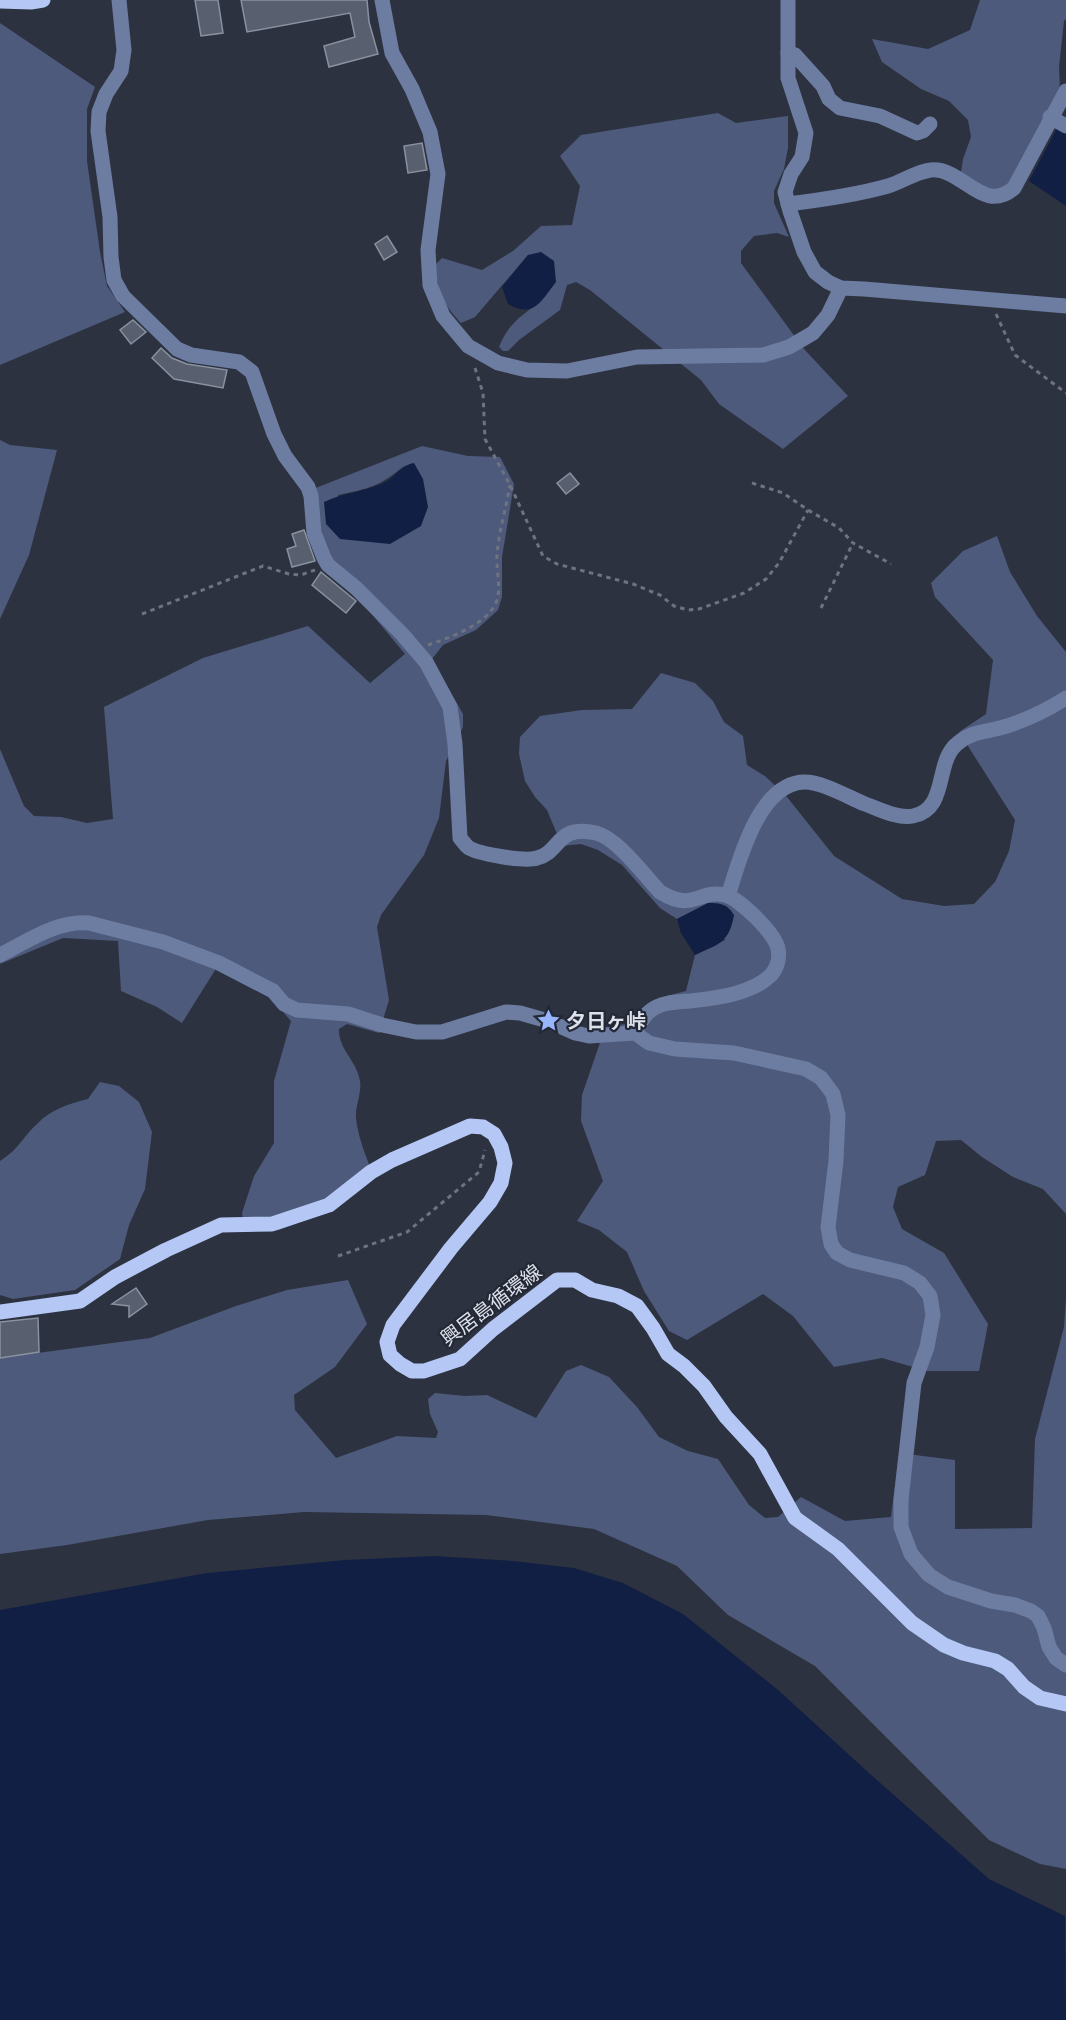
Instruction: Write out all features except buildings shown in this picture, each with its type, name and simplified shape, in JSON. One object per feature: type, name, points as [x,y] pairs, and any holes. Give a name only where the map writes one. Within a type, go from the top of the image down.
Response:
[{"type":"main road","points":[[0,0],[31,2],[44,0]]},
{"type":"main road","points":[[0,1312],[80,1301],[115,1276],[221,1225],[272,1224],[328,1205],[371,1172],[392,1160],[470,1126],[483,1127],[490,1131]]},
{"type":"main road","name":"興居島循環線","points":[[490,1131],[501,1147],[505,1163],[501,1183],[490,1202],[438,1265],[393,1325],[387,1342],[390,1355],[412,1371],[424,1371],[460,1359],[493,1329],[557,1280],[575,1280],[592,1290],[618,1296],[637,1306],[668,1354],[704,1386],[726,1417],[760,1454],[795,1518],[838,1549],[912,1623],[945,1645],[963,1653],[995,1661],[1008,1669],[1024,1687],[1040,1698],[1066,1704]]},
{"type":"street","points":[[119,0],[124,50],[121,71],[106,94],[99,112],[98,131],[111,217],[111,256],[114,280],[123,296],[177,348],[191,355],[239,362],[252,372],[274,434],[285,456],[308,487],[311,495],[314,533],[328,565],[356,588],[416,650],[426,662],[450,707],[455,744],[460,838],[467,847],[478,851],[535,859],[546,854],[568,834],[597,833],[610,840],[660,891],[677,901],[717,894],[728,896],[771,934],[778,948],[775,971],[763,983],[747,990],[701,1000],[667,1003],[651,1010],[635,1033]]},
{"type":"street","points":[[382,0],[392,53],[412,89],[430,132],[438,174],[428,250],[430,285],[443,316],[468,346],[498,363],[527,370],[567,371],[637,357],[763,355],[789,347],[813,333],[828,315],[841,288]]},
{"type":"street","points":[[788,0],[788,78],[806,133],[802,157],[791,174],[785,192],[804,252],[816,272],[828,282],[841,288],[1066,306]]},
{"type":"street","points":[[788,53],[795,55],[823,86],[829,99],[840,108],[880,116],[916,133],[923,131],[930,124]]},
{"type":"street","points":[[788,204],[860,193],[890,185],[920,172],[933,170],[945,172],[987,195],[1000,197],[1014,188],[1050,117],[1066,91]]},
{"type":"street","points":[[1050,117],[1066,126]]},
{"type":"street","points":[[728,896],[750,832],[764,806],[781,789],[804,782],[821,786],[892,815],[913,816],[928,809],[938,795],[948,756],[956,744],[972,733],[1001,728],[1034,715],[1066,698]]},
{"type":"street","points":[[0,954],[61,925],[76,922],[89,923],[163,942],[219,963],[273,991],[284,1004],[297,1010],[348,1014],[382,1025],[416,1032],[442,1032],[506,1012],[520,1013],[548,1021],[574,1033],[589,1035],[635,1033],[650,1043],[675,1049],[734,1053],[806,1069],[821,1078],[833,1094],[838,1115],[836,1161],[828,1227],[831,1244],[837,1253],[850,1260],[904,1273],[920,1283],[930,1296],[933,1315],[927,1347],[914,1383],[901,1500],[901,1527],[911,1554],[929,1575],[948,1587],[1032,1611],[1038,1616],[1044,1628],[1049,1647],[1056,1658],[1066,1665]]},
{"type":"path","points":[[994,300],[996,318],[1014,355],[1066,393]]},
{"type":"path","points":[[468,346],[483,393],[485,439],[510,485],[543,556],[557,564],[633,584],[660,595],[674,606],[688,610],[699,609],[744,593],[766,579],[779,564],[808,510]]},
{"type":"path","points":[[752,483],[783,493],[839,528],[853,543],[891,564]]},
{"type":"path","points":[[416,650],[473,626],[489,612],[497,601],[499,586],[497,555],[510,485]]},
{"type":"path","points":[[821,608],[853,543]]},
{"type":"path","points":[[142,614],[263,566],[301,575],[328,565]]},
{"type":"path","points":[[338,1256],[407,1232],[478,1172],[490,1131]]},
{"type":"shaded area","points":[[980,0],[1066,0],[1066,19],[1059,67],[1060,93],[1012,181],[999,190],[980,186],[961,172],[971,137],[968,120],[949,101],[921,89],[882,62],[872,39],[928,49],[970,30]]},
{"type":"shaded area","points":[[0,23],[95,87],[87,109],[87,161],[107,286],[125,312],[0,365]]},
{"type":"shaded area","points":[[718,113],[736,123],[788,116],[788,148],[784,169],[774,191],[774,203],[789,237],[777,233],[754,236],[741,251],[741,263],[804,349],[848,396],[783,449],[719,404],[701,380],[590,290],[576,282],[567,285],[560,310],[519,340],[508,351],[503,351],[499,347],[511,327],[521,316],[540,302],[528,255],[475,317],[461,323],[445,303],[437,282],[436,264],[442,258],[482,270],[513,251],[541,226],[572,225],[580,186],[560,156],[581,135]]},
{"type":"shaded area","points":[[1058,126],[1066,131],[1066,206],[1029,181]]},
{"type":"shaded area","points":[[541,252],[554,261],[556,282],[541,301],[531,309],[524,310],[508,304],[502,287],[528,255]]},
{"type":"shaded area","points":[[0,440],[10,445],[57,450],[29,555],[0,619]]},
{"type":"shaded area","points":[[422,446],[468,456],[500,457],[514,484],[502,557],[502,597],[498,610],[476,630],[443,645],[432,659],[463,714],[463,727],[446,761],[439,818],[424,855],[381,915],[377,927],[389,1000],[379,1033],[347,1024],[339,1029],[341,1043],[360,1081],[356,1113],[357,1126],[374,1177],[330,1211],[279,1230],[245,1232],[242,1213],[254,1176],[274,1143],[274,1081],[291,1021],[267,994],[217,967],[182,1023],[157,1007],[121,991],[118,941],[63,938],[0,964],[0,749],[24,806],[34,816],[61,817],[87,823],[113,819],[104,707],[203,658],[308,626],[370,683],[405,654],[365,606],[321,566],[303,493]],"holes":[[[405,465],[340,539],[338,495],[374,486]]]},
{"type":"shaded area","points":[[414,463],[423,479],[428,507],[421,526],[390,544],[340,539],[326,524],[324,502],[379,485],[405,466]]},
{"type":"shaded area","points":[[997,536],[1010,572],[1037,616],[1066,652],[1066,1214],[1043,1189],[1013,1177],[961,1140],[936,1141],[925,1175],[898,1187],[893,1207],[902,1229],[944,1253],[988,1324],[979,1371],[927,1371],[882,1358],[834,1367],[793,1316],[763,1294],[687,1340],[669,1331],[644,1291],[627,1252],[599,1230],[577,1221],[603,1181],[581,1121],[582,1095],[605,1028],[625,1024],[639,1011],[659,998],[686,991],[695,955],[725,940],[709,903],[677,919],[660,908],[622,865],[598,850],[581,844],[562,846],[547,810],[525,781],[519,754],[520,737],[540,716],[582,710],[632,709],[661,673],[695,683],[713,701],[724,722],[743,736],[747,765],[765,776],[787,797],[834,856],[902,899],[944,906],[974,904],[995,882],[1009,851],[1015,820],[959,732],[986,714],[993,660],[935,597],[931,583],[963,551]]},
{"type":"shaded area","points":[[708,903],[720,904],[729,908],[734,915],[732,924],[722,941],[695,955],[681,933],[677,919]]},
{"type":"shaded area","points":[[100,1082],[119,1086],[139,1102],[152,1132],[145,1189],[129,1225],[120,1259],[75,1290],[13,1299],[0,1295],[0,1161],[12,1152],[42,1119],[61,1108],[88,1099]]},
{"type":"shaded area","points":[[348,1280],[367,1324],[335,1367],[294,1395],[295,1410],[336,1458],[397,1436],[436,1438],[438,1432],[430,1414],[428,1399],[435,1393],[465,1396],[487,1395],[536,1418],[566,1371],[581,1365],[609,1377],[637,1407],[659,1437],[688,1451],[718,1459],[749,1505],[765,1518],[778,1517],[801,1497],[845,1521],[891,1517],[899,1453],[955,1460],[955,1529],[1032,1528],[1035,1439],[1064,1327],[1066,1298],[1066,1869],[1040,1864],[989,1840],[815,1666],[728,1615],[677,1566],[594,1529],[486,1515],[304,1512],[208,1520],[67,1545],[0,1554],[0,1358],[150,1338],[287,1290]]},
{"type":"shaded area","points":[[434,1556],[574,1568],[623,1583],[683,1614],[777,1689],[989,1879],[1065,1916],[1066,2020],[0,2020],[0,1610],[207,1573],[345,1560]]},
{"type":"place","name":"夕日ヶ峠","points":[[548,1021]]}]
